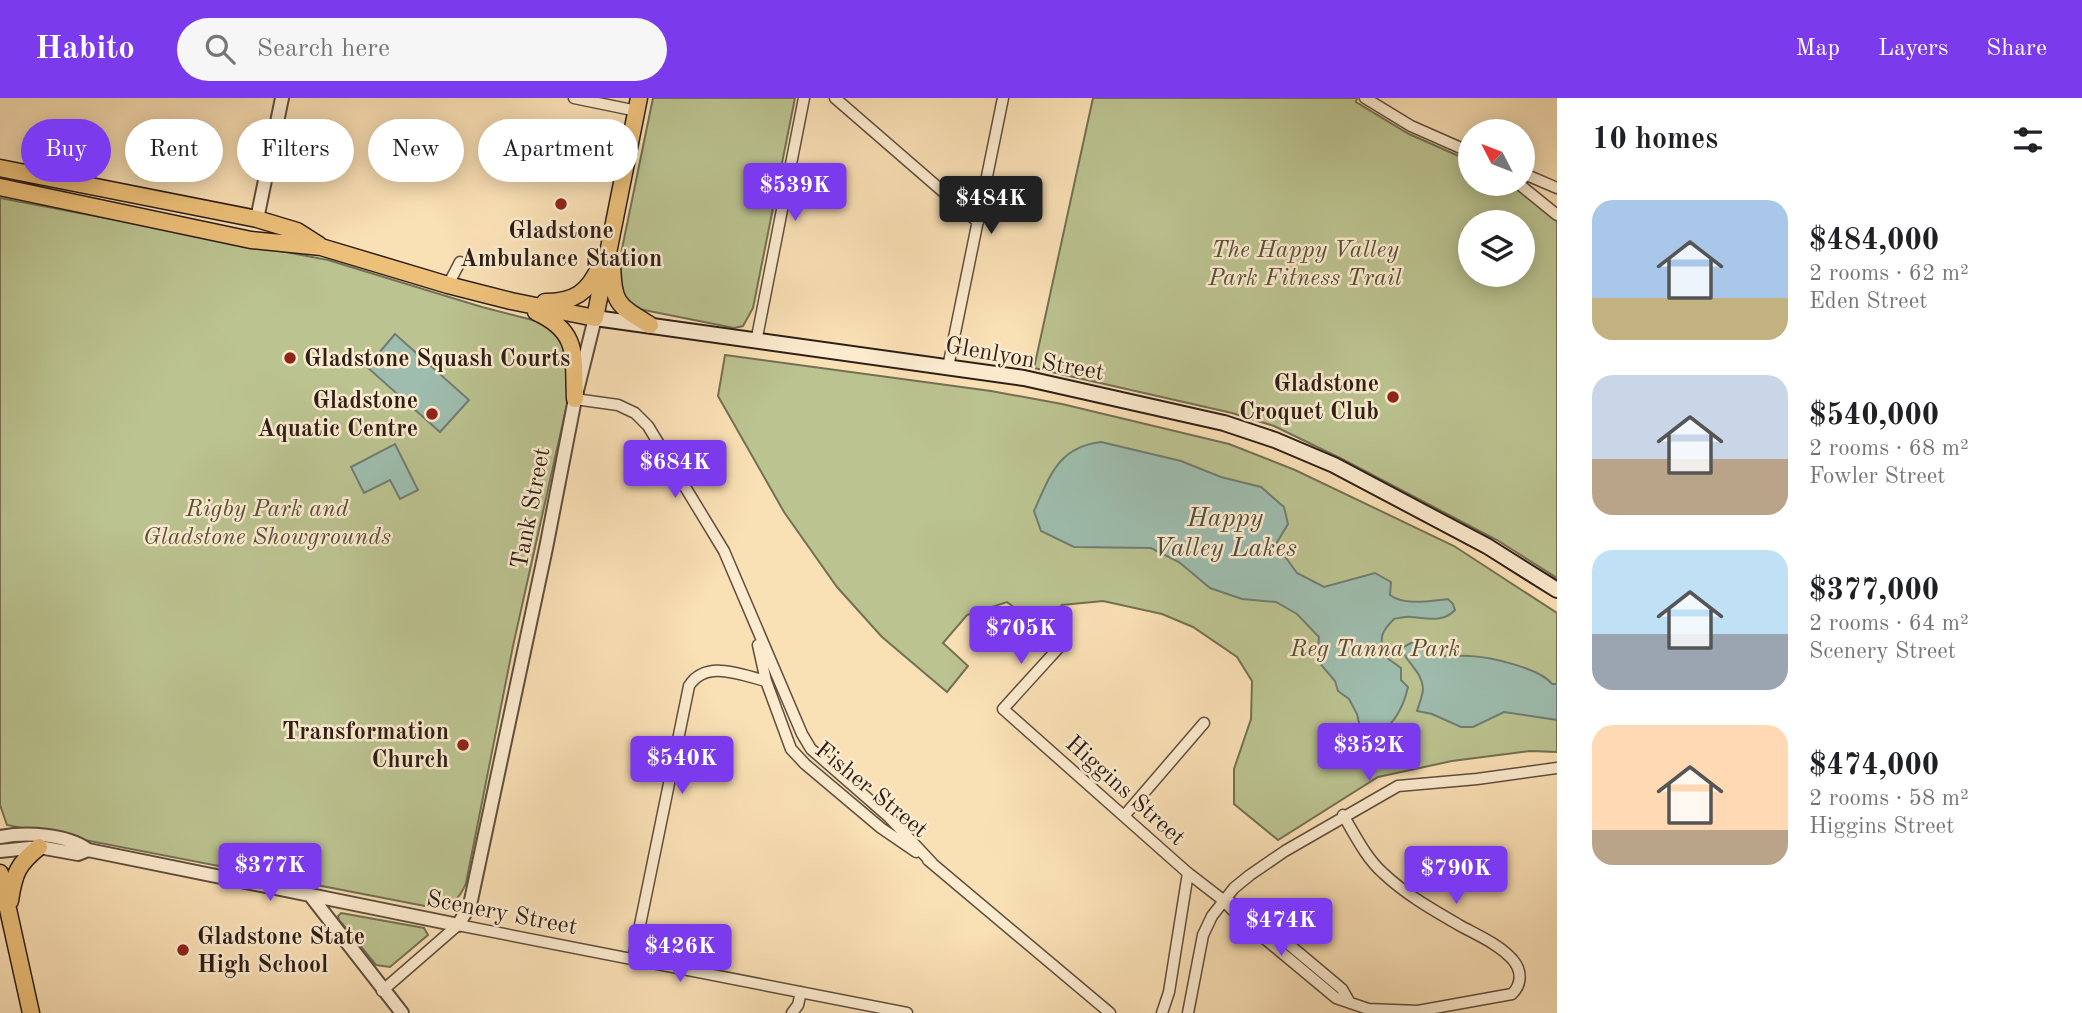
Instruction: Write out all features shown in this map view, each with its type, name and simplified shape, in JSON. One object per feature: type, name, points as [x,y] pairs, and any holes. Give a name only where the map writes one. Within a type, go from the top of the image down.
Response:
[{"type":"main road","name":"Tank Street","points":[[595,318],[638,105]]},
{"type":"main road","name":"Glenlyon Street","points":[[0,168],[257,219],[297,231],[321,247]]},
{"type":"main road","name":"Glenlyon Street","points":[[0,187],[251,240],[321,247],[448,285],[595,318],[1024,377],[1224,423],[1275,440],[1334,465],[1487,546],[1557,590]]},
{"type":"main road","points":[[511,301],[558,302],[575,298],[595,277],[611,241]]},
{"type":"main road","points":[[611,241],[615,299],[650,325]]},
{"type":"main road","points":[[511,301],[554,320],[562,327],[573,356],[575,399]]},
{"type":"main road","points":[[9,909],[16,873],[25,858],[39,847]]},
{"type":"main road","points":[[0,873],[31,1013]]},
{"type":"street","points":[[257,219],[282,98]]},
{"type":"street","points":[[575,98],[638,105]]},
{"type":"street","points":[[757,342],[804,98]]},
{"type":"street","points":[[835,98],[978,222]]},
{"type":"street","points":[[948,367],[1003,98]]},
{"type":"street","points":[[1364,98],[1411,126],[1458,147]]},
{"type":"street","points":[[1535,179],[1557,188]]},
{"type":"street","points":[[1534,196],[1557,215]]},
{"type":"street","points":[[448,285],[460,262]]},
{"type":"street","name":"Tank Street","points":[[458,925],[470,905],[575,399],[595,318]]},
{"type":"street","name":"Fisher Street","points":[[575,399],[618,405],[643,419],[724,551],[753,624],[811,749],[889,817],[932,863]]},
{"type":"street","name":"Fisher Street","points":[[753,624],[766,681],[787,741],[796,755],[881,828],[932,863],[1110,1013]]},
{"type":"street","name":"Higgins Street","points":[[1063,643],[1003,709],[1188,873],[1223,900],[1241,919],[1336,998],[1368,1009],[1418,1011],[1512,994],[1518,989],[1519,969],[1513,960],[1493,944],[1401,889],[1382,873],[1343,816]]},
{"type":"street","points":[[633,959],[690,686],[698,674],[712,670],[766,681]]},
{"type":"street","points":[[1124,816],[1204,723]]},
{"type":"street","points":[[1188,1013],[1203,935],[1223,900],[1250,875],[1343,816],[1398,786],[1557,768]]},
{"type":"street","name":"Scenery Street","points":[[0,837],[36,834],[80,843],[88,850],[907,1013]]},
{"type":"street","name":"Scenery Street","points":[[0,851],[39,847],[78,854],[88,850]]},
{"type":"street","points":[[1163,1013],[1169,992],[1188,873]]},
{"type":"street","points":[[310,895],[382,991],[402,1013]]},
{"type":"street","points":[[382,991],[458,925]]},
{"type":"street","points":[[792,1013],[798,1005],[801,992]]},
{"type":"green space","points":[[653,98],[795,98],[753,308],[743,326],[734,328],[634,308],[625,300],[617,273],[636,182],[638,182]]},
{"type":"green space","name":"The Happy Valley Park Fitness Trail","points":[[1093,98],[1357,98],[1356,102],[1409,134],[1458,156],[1458,196],[1526,196],[1557,221],[1557,578],[1497,540],[1342,459],[1274,426],[1232,413],[1034,368]]},
{"type":"green space","name":"Rigby Park and Gladstone Showgrounds","points":[[0,198],[328,260],[482,307],[552,325],[563,338],[570,391],[513,646],[466,883],[453,902],[430,907],[7,825],[0,805]]},
{"type":"green space","name":"Reg Tanna Park","points":[[725,355],[991,391],[1062,404],[1229,444],[1295,470],[1454,546],[1557,613],[1557,752],[1530,751],[1452,761],[1378,777],[1278,840],[1234,804],[1234,769],[1251,719],[1252,681],[1237,657],[1193,627],[1162,614],[1103,601],[1062,605],[1038,626],[1007,602],[967,615],[943,643],[968,666],[947,692],[882,637],[837,587],[784,512],[718,396]]},
{"type":"green space","points":[[341,913],[424,928],[428,935],[390,967],[376,965],[339,920]]},
{"type":"water","points":[[395,334],[469,400],[440,432],[367,367]]},
{"type":"water","name":"Happy Valley Lakes","points":[[1101,442],[1181,461],[1221,477],[1261,487],[1284,507],[1288,524],[1276,544],[1297,573],[1324,587],[1375,573],[1391,582],[1390,595],[1403,601],[1448,599],[1455,610],[1445,617],[1394,619],[1384,631],[1383,655],[1401,668],[1401,680],[1408,687],[1403,704],[1389,726],[1367,740],[1362,736],[1357,714],[1349,699],[1338,691],[1335,681],[1317,660],[1319,637],[1297,614],[1276,602],[1242,599],[1210,588],[1179,562],[1151,548],[1074,547],[1041,531],[1034,511],[1057,465],[1075,450]]},
{"type":"water","points":[[395,444],[418,490],[400,499],[390,480],[364,493],[351,467]]},
{"type":"water","points":[[1413,642],[1436,655],[1490,659],[1537,673],[1552,684],[1557,684],[1557,720],[1504,712],[1473,727],[1461,727],[1432,714],[1417,711],[1422,682],[1401,648]]},
{"type":"place","name":"Gladstone Ambulance Station","points":[[561,204]]},
{"type":"place","name":"Gladstone Squash Courts","points":[[290,358]]},
{"type":"place","name":"Gladstone Croquet Club","points":[[1393,397]]},
{"type":"place","name":"Gladstone Aquatic Centre","points":[[432,414]]},
{"type":"place","name":"Transformation Church","points":[[463,745]]},
{"type":"place","name":"Gladstone State High School","points":[[183,950]]}]
